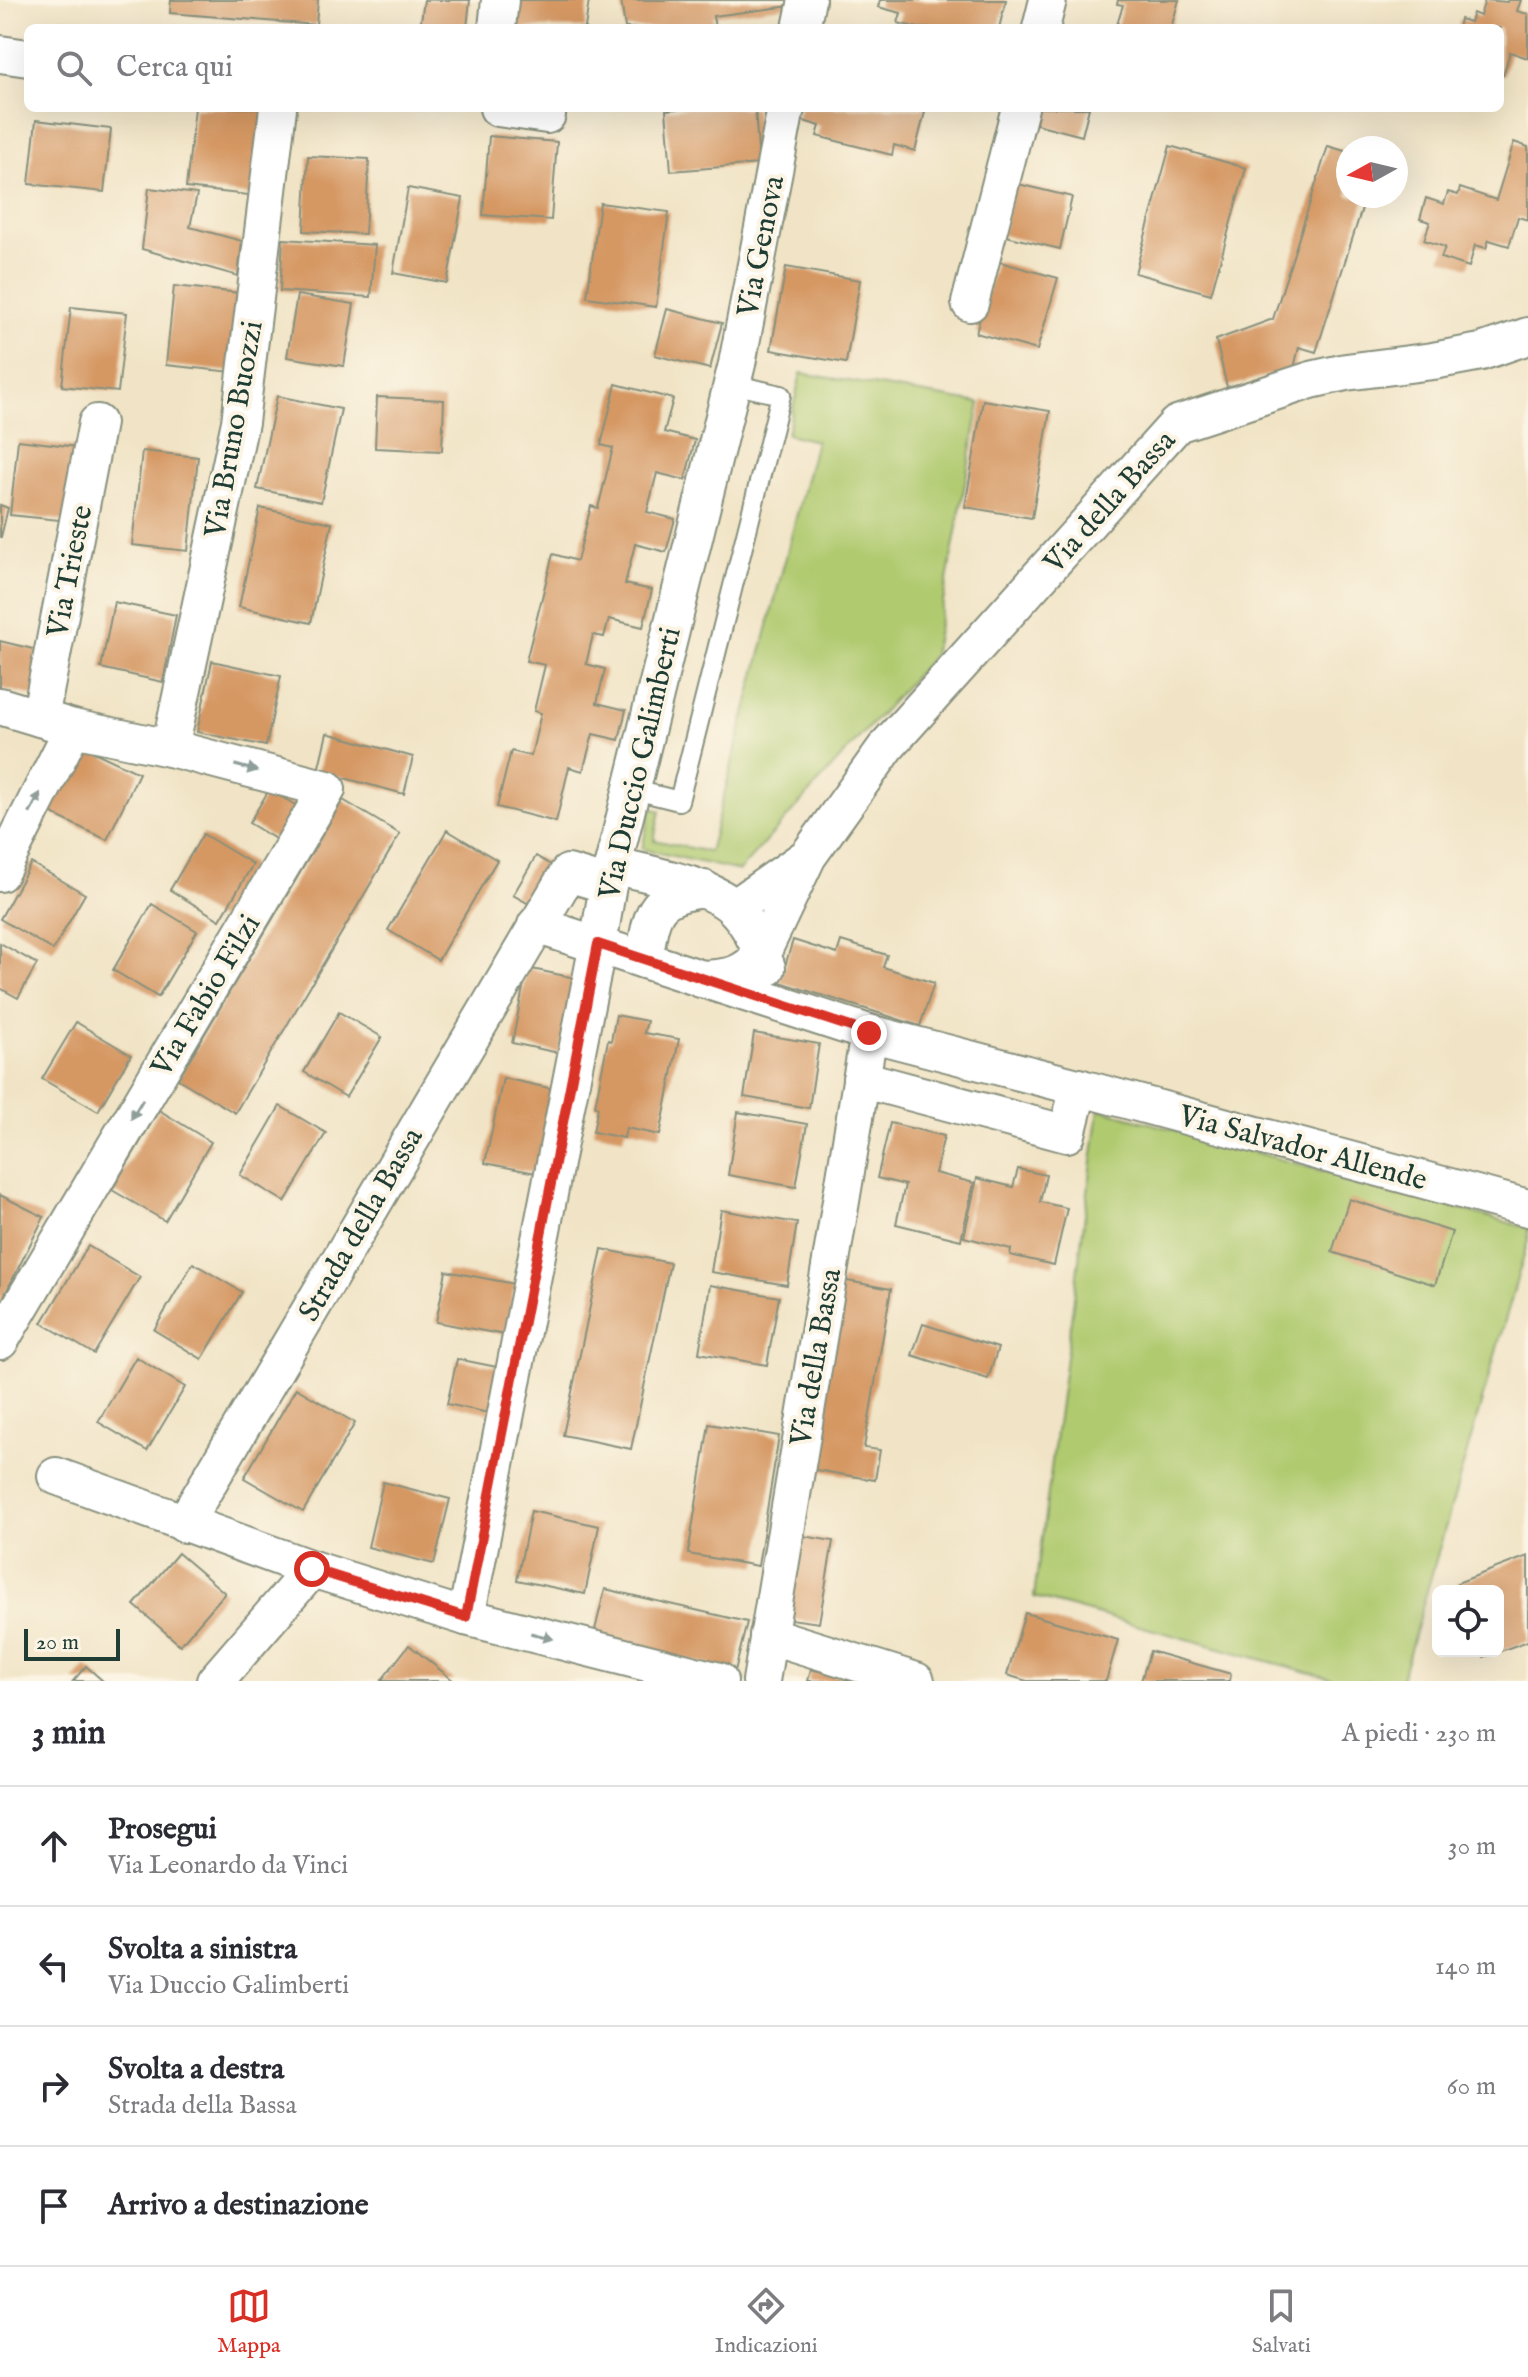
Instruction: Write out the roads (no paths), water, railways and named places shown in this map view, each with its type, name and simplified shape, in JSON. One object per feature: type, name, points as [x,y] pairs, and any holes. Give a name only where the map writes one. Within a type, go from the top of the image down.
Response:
[{"type":"street","points":[[497,24],[500,0]]},
{"type":"street","points":[[802,24],[807,0]]},
{"type":"street","points":[[1042,24],[1048,0]]},
{"type":"street","points":[[0,54],[24,57]]},
{"type":"street","name":"Via Bruno Buozzi","points":[[170,748],[240,422],[278,112]]},
{"type":"street","points":[[526,112],[547,115]]},
{"type":"street","name":"Via Genova","points":[[732,384],[785,112]]},
{"type":"street","points":[[970,303],[1019,112]]},
{"type":"street","name":"Via della Bassa","points":[[762,953],[808,856],[887,746],[1177,424],[1311,380],[1469,354],[1528,336]]},
{"type":"street","name":"Via Duccio Galimberti","points":[[466,1617],[610,875],[732,384]]},
{"type":"street","name":"Via Trieste","points":[[0,873],[57,723],[97,423]]},
{"type":"street","points":[[0,706],[57,723],[170,748]]},
{"type":"street","name":"Via Fabio Filzi","points":[[0,1341],[327,789],[170,748]]},
{"type":"street","name":"Via della Bassa","points":[[734,908],[808,856]]},
{"type":"street","name":"Strada della Bassa","points":[[184,1524],[568,873],[610,875],[704,889],[734,908],[748,927],[767,966],[766,1000]]},
{"type":"street","points":[[644,960],[649,923],[657,909],[669,897],[704,889]]},
{"type":"street","points":[[536,925],[869,1033]]},
{"type":"street","points":[[701,979],[738,973],[752,966],[762,953]]},
{"type":"street","name":"Via della Bassa","points":[[761,1681],[869,1033]]},
{"type":"street","name":"Via Salvador Allende","points":[[869,1033],[1528,1208]]},
{"type":"street","points":[[861,1079],[1067,1134],[1086,1089]]},
{"type":"street","points":[[56,1476],[312,1569],[466,1617],[719,1681]]},
{"type":"street","points":[[215,1681],[312,1569]]},
{"type":"street","points":[[768,1635],[916,1681]]},
{"type":"lane","points":[[631,789],[679,801],[781,395],[732,384]]}]
